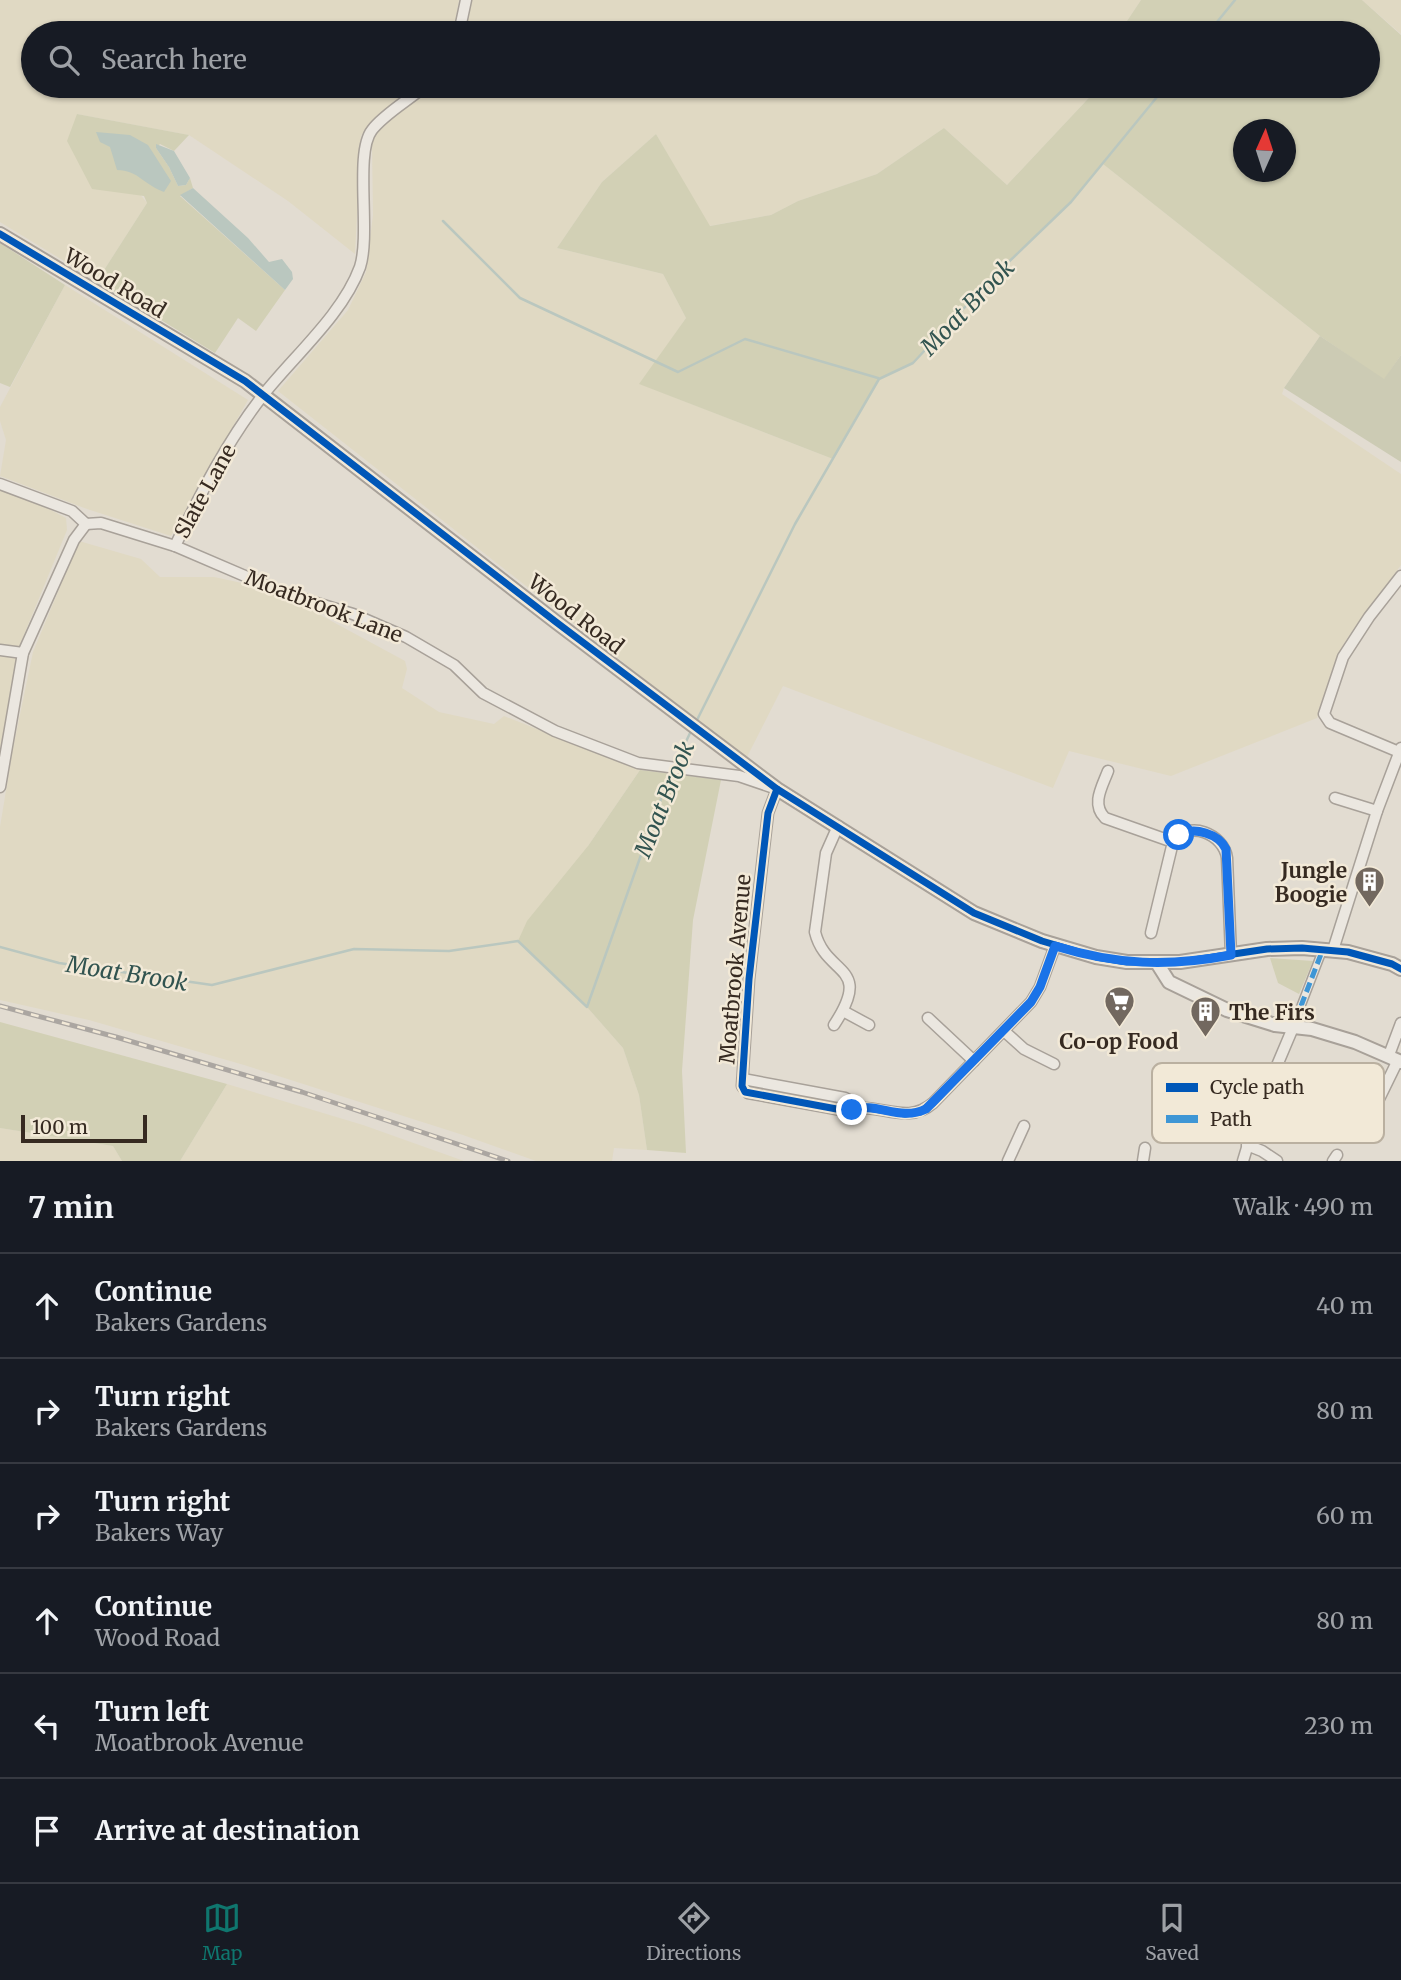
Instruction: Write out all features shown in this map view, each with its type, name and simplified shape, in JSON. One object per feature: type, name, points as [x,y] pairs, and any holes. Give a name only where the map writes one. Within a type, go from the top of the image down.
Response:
[{"type":"street","points":[[462,21],[466,0]]},
{"type":"street","name":"Slate Lane","points":[[86,524],[100,523],[174,546],[217,463],[264,394],[328,320],[354,280],[361,263],[364,142],[373,128],[410,98]]},
{"type":"street","name":"Wood Road","points":[[0,234],[264,394],[556,622],[777,789],[974,913],[1015,932],[1055,946],[1113,960],[1180,962],[1286,948],[1328,949],[1364,956],[1401,969]]},
{"type":"street","points":[[0,484],[72,512],[86,524],[74,540],[23,653],[0,787]]},
{"type":"street","name":"Moatbrook Lane","points":[[174,546],[287,594],[353,614],[406,636],[454,665],[483,693],[555,731],[638,763],[739,776],[777,789]]},
{"type":"street","points":[[1301,1006],[1328,949],[1400,749],[1330,723],[1324,715],[1343,657],[1369,617],[1401,576]]},
{"type":"street","points":[[0,650],[23,653]]},
{"type":"street","points":[[1108,771],[1098,797],[1100,814],[1111,821],[1173,842]]},
{"type":"street","name":"Moatbrook Avenue","points":[[777,789],[768,813],[749,979],[743,1079],[743,1090],[748,1093],[842,1110],[862,1107],[905,1115],[920,1112],[933,1103],[1036,996],[1055,946]]},
{"type":"street","points":[[1335,799],[1377,811]]},
{"type":"street","points":[[834,1025],[849,996],[850,981],[818,944],[816,932],[826,853],[838,826]]},
{"type":"street","points":[[1151,933],[1173,842],[1179,835],[1191,830],[1213,837],[1224,844],[1227,858],[1231,955]]},
{"type":"street","points":[[1157,963],[1169,982],[1227,1010],[1275,1025],[1312,1028],[1396,1059]]},
{"type":"street","points":[[843,1011],[869,1025]]},
{"type":"street","points":[[928,1018],[974,1061]]},
{"type":"street","points":[[1384,1087],[1396,1059],[1401,1023]]},
{"type":"street","points":[[1278,1063],[1296,1026]]},
{"type":"street","points":[[1004,1031],[1024,1049],[1055,1064]]},
{"type":"street","points":[[1008,1161],[1024,1126]]},
{"type":"street","points":[[1243,1161],[1247,1145],[1277,1161]]},
{"type":"street","points":[[1143,1161],[1145,1148]]},
{"type":"shaded area","points":[[0,0],[459,0],[455,21],[21,21],[21,98],[402,98],[368,125],[361,136],[355,254],[288,201],[189,135],[77,114],[147,203],[97,281],[0,222]]},
{"type":"shaded area","points":[[472,0],[1141,0],[1127,21],[467,21]]},
{"type":"shaded area","points":[[1141,0],[1362,0],[1401,35],[1401,355],[1384,380],[1320,336],[1103,164],[1071,202],[992,278],[913,363],[879,379],[833,459],[639,384],[686,318],[663,274],[557,248],[602,182],[656,134],[710,226],[771,215],[798,201],[877,174],[944,128],[1007,185],[1089,98],[1380,98],[1380,21],[1127,21]]},
{"type":"shaded area","points":[[1362,0],[1401,0],[1401,34]]},
{"type":"shaded area","points":[[417,98],[1089,98],[1007,185],[944,128],[877,174],[798,201],[771,215],[709,226],[656,134],[602,182],[557,248],[663,274],[686,318],[640,384],[833,459],[879,379],[913,363],[992,278],[1071,202],[1103,164],[1320,336],[1282,394],[1401,474],[1401,565],[1346,640],[1336,659],[1317,718],[1171,776],[1069,751],[1053,788],[783,686],[746,759],[278,391],[348,310],[366,272],[373,215],[372,145],[376,130]]},
{"type":"shaded area","points":[[77,114],[189,135],[174,151],[160,144],[156,148],[178,186],[186,185],[190,178],[193,188],[180,196],[285,290],[256,331],[238,318],[215,353],[97,281],[147,203],[144,196],[92,189],[67,141]]},
{"type":"shaded area","points":[[96,132],[130,135],[148,145],[171,181],[164,192],[130,172],[117,170],[110,147],[100,142]]},
{"type":"shaded area","points":[[156,144],[174,151],[190,178],[186,185],[178,186]]},
{"type":"shaded area","points":[[193,188],[248,238],[269,262],[282,259],[292,272],[293,279],[285,290],[180,195]]},
{"type":"shaded area","points":[[0,243],[65,285],[10,387],[0,383]]},
{"type":"shaded area","points":[[65,285],[248,400],[171,536],[87,509],[0,476],[6,440],[0,421],[0,407]]},
{"type":"shaded area","points":[[0,490],[66,518],[67,530],[19,647],[0,644]]},
{"type":"shaded area","points":[[79,541],[141,559],[160,577],[214,577],[242,583],[300,604],[405,661],[407,669],[402,688],[439,712],[494,724],[504,716],[640,770],[588,846],[587,1007],[623,1048],[639,1095],[647,1150],[614,1148],[612,1161],[536,1161],[244,1065],[89,1020],[0,1000],[0,827],[13,748],[33,652]]},
{"type":"shaded area","points":[[0,656],[18,658],[0,749]]},
{"type":"shaded area","points":[[640,770],[721,780],[693,920],[682,1071],[686,1153],[647,1150],[639,1095],[623,1048],[587,1007],[518,941],[527,921],[588,846]]},
{"type":"shaded area","points":[[1270,958],[1313,961],[1299,994],[1278,983]]},
{"type":"shaded area","points":[[0,1022],[227,1084],[180,1161],[122,1161],[113,1146],[0,1128]]},
{"type":"shaded area","points":[[227,1084],[363,1125],[464,1161],[180,1161]]},
{"type":"shaded area","points":[[0,1128],[113,1146],[122,1161],[0,1161]]},
{"type":"green space","points":[[1320,336],[1384,379],[1401,355],[1401,462],[1284,388]]},
{"type":"waterway","name":"Moat Brook","points":[[1218,21],[1235,0]]},
{"type":"waterway","name":"Moat Brook","points":[[696,722],[795,524],[879,379],[913,363],[992,278],[1071,202],[1156,98]]},
{"type":"waterway","points":[[443,221],[520,298],[678,372],[745,339],[878,378]]},
{"type":"waterway","name":"Moat Brook","points":[[0,947],[59,963],[212,985],[354,949],[449,951],[518,941],[587,1007],[667,782],[691,731]]},
{"type":"railway","points":[[0,1006],[302,1092],[508,1161]]},
{"type":"marked path","points":[[1301,1006],[1323,949]]},
{"type":"cycle path","points":[[0,234],[245,381],[777,789],[974,913],[1042,941],[1096,957],[1127,962],[1180,962],[1267,949],[1302,948],[1348,952],[1401,969]]},
{"type":"cycle path","points":[[777,789],[768,813],[749,979],[742,1086],[745,1092],[842,1110],[862,1107],[905,1114],[920,1112],[933,1103],[1031,1002],[1040,987],[1055,946]]},
{"type":"place","name":"Jungle Boogie","points":[[1370,909]]},
{"type":"place","name":"Co-op Food","points":[[1119,1028]]},
{"type":"place","name":"The Firs","points":[[1206,1039]]},
{"type":"route","points":[[852,1110],[862,1107],[905,1115],[926,1109],[1036,996],[1055,946],[1096,957],[1142,963],[1172,963],[1231,955],[1227,858],[1224,844],[1197,831],[1191,830],[1179,835]]}]
